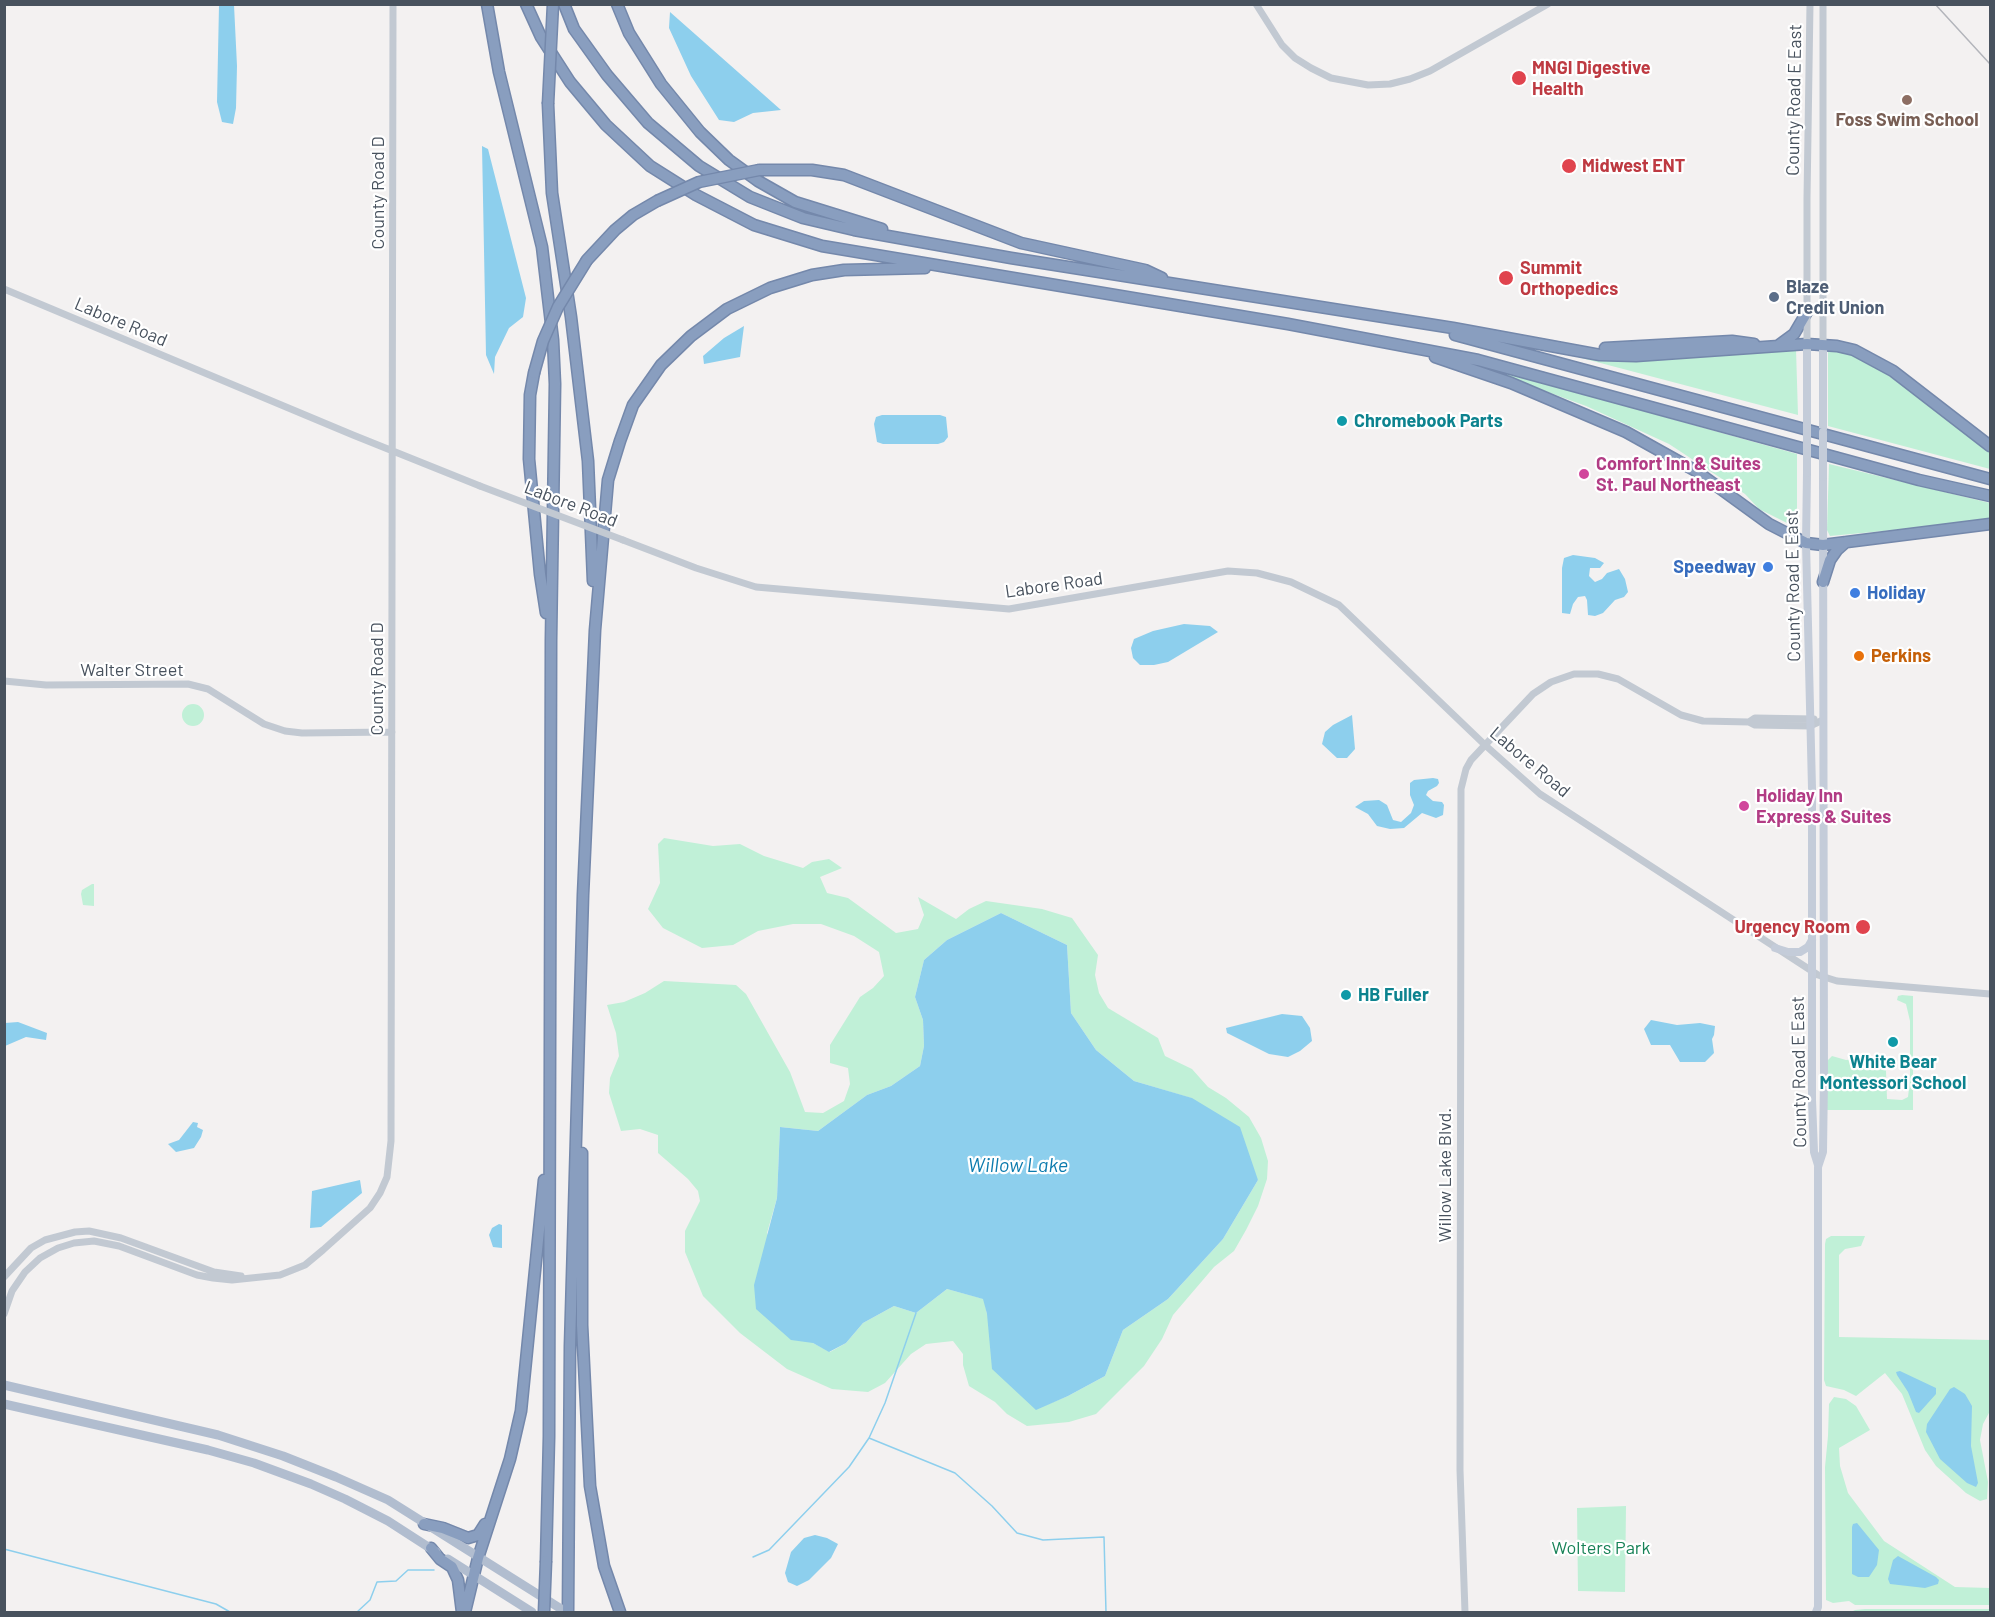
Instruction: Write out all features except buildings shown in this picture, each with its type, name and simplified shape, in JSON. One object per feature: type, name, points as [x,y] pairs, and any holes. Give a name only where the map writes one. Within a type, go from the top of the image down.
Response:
[{"type":"highway","points":[[487,4],[499,72],[542,247],[548,289],[555,384],[551,640],[549,1437],[544,1612]]},
{"type":"highway","points":[[526,4],[541,37],[570,82],[606,125],[650,166],[696,195],[754,225],[822,246],[1395,343],[1478,360],[1919,480],[1990,496]]},
{"type":"highway","points":[[553,4],[548,104],[552,193],[571,317],[588,461],[595,630]]},
{"type":"highway","points":[[564,4],[574,29],[607,75],[648,123],[699,166],[750,197],[803,218],[904,239],[1453,328],[1600,355],[1636,356],[1823,344],[1854,350],[1883,365],[1990,446]]},
{"type":"highway","points":[[617,4],[629,33],[661,84],[700,132],[729,160],[758,181],[795,202],[883,229],[904,239]]},
{"type":"highway","points":[[551,640],[540,574],[529,459],[530,395],[534,373],[543,341],[558,307],[587,260],[599,244],[615,230],[633,215],[657,201],[699,182],[759,170],[812,170],[844,176],[1021,243],[1145,270],[1176,284]]},
{"type":"highway","points":[[567,1612],[570,1346],[580,993],[595,630],[608,480],[633,405],[660,365],[691,336],[727,309],[770,288],[812,274],[844,270],[952,268]]},
{"type":"highway","points":[[1778,346],[1784,344],[1794,334],[1807,312]]},
{"type":"highway","points":[[1373,315],[1465,337],[1990,479]]},
{"type":"highway","points":[[1395,343],[1511,383],[1626,432],[1696,471],[1769,524],[1806,543],[1823,545],[1990,524]]},
{"type":"highway","points":[[1823,582],[1830,560],[1846,542]]},
{"type":"highway","points":[[580,993],[582,1325],[590,1486],[604,1566],[620,1612]]},
{"type":"highway","points":[[464,1612],[478,1558],[510,1459],[521,1411],[538,1228],[549,1150]]},
{"type":"highway","points":[[424,1524],[443,1528],[464,1538],[473,1538],[483,1529],[498,1497]]},
{"type":"highway","points":[[597,1534],[625,1612]]},
{"type":"highway","points":[[430,1548],[452,1568],[458,1580],[464,1612]]},
{"type":"main road","name":"County Road E East","points":[[1808,344],[1806,543],[1811,722],[1814,1152],[1818,1167],[1818,1611]]},
{"type":"main road","name":"County Road E East","points":[[1818,1167],[1823,1152],[1823,344]]},
{"type":"main road","points":[[1775,948],[1788,952],[1802,951],[1810,945],[1812,936]]},
{"type":"main road","points":[[4,1385],[179,1425],[252,1446],[303,1464],[378,1495],[567,1612]]},
{"type":"main road","points":[[4,1404],[207,1450],[289,1475],[345,1498],[388,1521],[532,1612]]},
{"type":"street","name":"County Road D","points":[[252,1277],[280,1275],[314,1258],[370,1208],[387,1177],[390,1158],[393,4]]},
{"type":"street","points":[[1256,4],[1282,45],[1295,58],[1331,78],[1368,85],[1390,84],[1410,79],[1430,70],[1548,4]]},
{"type":"street","name":"County Road E East","points":[[1808,344],[1810,4]]},
{"type":"street","name":"County Road E East","points":[[1823,4],[1823,344]]},
{"type":"street","name":"Labore Road","points":[[4,289],[480,486],[696,568],[756,587],[1009,609],[1228,571],[1257,573],[1291,582],[1339,605],[1485,745],[1540,794],[1812,972],[1837,981],[1990,994]]},
{"type":"street","name":"Willow Lake Blvd.","points":[[1465,1612],[1460,1510],[1461,789],[1466,769],[1485,745],[1542,687],[1561,677],[1585,673],[1618,679],[1674,711],[1692,718],[1714,722],[1749,722],[1755,726],[1823,720]]},
{"type":"street","name":"Walter Street","points":[[4,681],[46,685],[188,684],[220,695],[264,724],[285,731],[302,733],[392,732]]},
{"type":"street","points":[[4,1276],[31,1248],[45,1240],[75,1232],[89,1231],[121,1238],[214,1272],[252,1277]]},
{"type":"street","points":[[4,1314],[12,1291],[25,1272],[40,1258],[57,1248],[74,1243],[94,1241],[119,1246],[197,1275],[232,1280],[252,1277]]},
{"type":"green space","points":[[1796,349],[1798,415],[1570,355],[1703,357]]},
{"type":"green space","points":[[1830,349],[1870,362],[1990,449],[1990,469],[1828,426],[1828,352]]},
{"type":"green space","points":[[1504,372],[1797,454],[1797,528],[1759,509],[1745,494],[1669,444],[1586,406],[1504,376]]},
{"type":"green space","points":[[1829,464],[1990,503],[1990,521],[1830,536],[1827,530]]},
{"type":"green space","points":[[193,704],[201,707],[204,715],[201,723],[193,726],[185,723],[182,715],[185,707]]},
{"type":"green space","points":[[664,838],[713,846],[740,844],[764,856],[803,868],[812,862],[829,859],[842,868],[820,877],[827,893],[848,898],[896,933],[918,929],[924,915],[918,897],[956,919],[969,909],[986,901],[1042,909],[1072,918],[1098,955],[1095,975],[1099,993],[1108,1008],[1158,1038],[1165,1056],[1192,1069],[1208,1087],[1249,1117],[1261,1138],[1268,1161],[1267,1179],[1258,1206],[1246,1230],[1234,1251],[1214,1267],[1173,1315],[1162,1339],[1144,1366],[1096,1414],[1069,1422],[1027,1426],[969,1386],[963,1365],[963,1354],[953,1341],[926,1344],[911,1354],[885,1383],[868,1392],[832,1389],[787,1369],[740,1333],[703,1296],[685,1252],[685,1231],[700,1201],[698,1191],[688,1179],[658,1153],[658,1135],[640,1129],[621,1131],[609,1093],[610,1078],[619,1056],[616,1033],[607,1005],[624,1002],[664,981],[736,985],[746,994],[790,1072],[805,1112],[823,1113],[844,1101],[850,1084],[848,1068],[830,1063],[830,1045],[860,997],[884,976],[879,952],[854,936],[821,924],[793,924],[758,931],[733,945],[702,948],[663,928],[648,909],[660,883],[658,844]],"holes":[[[1001,913],[1067,945],[1071,1013],[1096,1050],[1134,1081],[1191,1098],[1258,1180],[1223,1239],[1168,1299],[1123,1330],[1105,1376],[1068,1396],[1036,1409],[987,1314],[984,1299],[947,1289],[916,1313],[894,1306],[863,1323],[846,1343],[830,1352],[813,1343],[767,1233],[777,1198],[780,1127],[818,1131],[867,1095],[891,1086],[920,1066],[924,1046],[923,1020],[915,997],[924,960],[947,940]]]},
{"type":"green space","points":[[94,884],[94,906],[83,905],[82,890]]},
{"type":"green space","points":[[1898,996],[1913,996],[1913,1110],[1827,1110],[1827,1061],[1832,1056],[1846,1060],[1866,1058],[1878,1061],[1886,1071],[1887,1099],[1902,1100],[1908,1097],[1910,1021],[1906,1004],[1897,1000]]},
{"type":"green space","points":[[1831,1236],[1865,1236],[1861,1246],[1845,1249],[1839,1255],[1839,1337],[1990,1340],[1990,1411],[1983,1424],[1980,1440],[1988,1482],[1987,1499],[1980,1501],[1966,1493],[1936,1466],[1925,1450],[1902,1394],[1885,1373],[1856,1396],[1844,1390],[1826,1386],[1824,1380],[1825,1244],[1826,1239]]},
{"type":"green space","points":[[1834,1397],[1846,1399],[1856,1406],[1870,1430],[1839,1448],[1840,1466],[1848,1493],[1884,1541],[1955,1587],[1990,1588],[1990,1605],[1855,1605],[1849,1601],[1833,1603],[1826,1600],[1825,1467],[1829,1404]]},
{"type":"green space","name":"Wolters Park","points":[[1626,1506],[1625,1592],[1578,1591],[1577,1508]]},
{"type":"green space","points":[[1865,1609],[1990,1609],[1990,1612],[1851,1612]]},
{"type":"water","points":[[219,5],[234,5],[237,66],[236,108],[233,124],[222,122],[217,102]]},
{"type":"water","points":[[670,12],[781,110],[753,113],[734,122],[719,120],[691,76],[669,28]]},
{"type":"water","points":[[482,146],[488,149],[526,298],[523,317],[509,328],[495,357],[494,374],[486,355]]},
{"type":"water","points":[[744,326],[740,357],[704,364],[703,356],[724,338]]},
{"type":"water","points":[[882,415],[940,415],[946,417],[948,437],[944,442],[938,444],[883,444],[877,442],[874,424],[876,417]]},
{"type":"water","points":[[1573,555],[1595,558],[1604,563],[1600,568],[1590,568],[1589,576],[1595,582],[1607,573],[1619,569],[1625,579],[1628,592],[1624,597],[1615,600],[1603,613],[1595,616],[1588,615],[1585,596],[1578,597],[1570,614],[1562,613],[1562,568],[1564,558]]},
{"type":"water","points":[[1184,624],[1210,626],[1218,632],[1168,662],[1140,665],[1133,658],[1131,648],[1134,639],[1153,631]]},
{"type":"water","points":[[1352,715],[1355,749],[1347,758],[1337,758],[1322,744],[1325,732]]},
{"type":"water","points":[[1438,779],[1439,783],[1426,795],[1433,801],[1442,802],[1444,805],[1443,815],[1436,818],[1422,813],[1404,828],[1390,829],[1377,826],[1368,814],[1355,807],[1364,801],[1379,800],[1387,805],[1393,820],[1401,822],[1411,813],[1414,805],[1410,795],[1410,783],[1414,780]]},
{"type":"water","name":"Willow Lake","points":[[1001,913],[1067,945],[1071,1013],[1096,1050],[1134,1081],[1192,1098],[1240,1127],[1258,1180],[1223,1239],[1168,1299],[1123,1330],[1105,1376],[1036,1410],[992,1369],[987,1314],[983,1299],[947,1289],[916,1313],[894,1306],[863,1323],[846,1343],[829,1352],[813,1343],[791,1340],[756,1309],[754,1285],[777,1198],[780,1127],[818,1131],[867,1095],[891,1086],[920,1066],[924,1046],[923,1020],[915,997],[924,960],[947,940]]},
{"type":"water","points":[[1282,1014],[1302,1016],[1310,1028],[1312,1041],[1288,1057],[1269,1054],[1227,1033],[1226,1028]]},
{"type":"water","points":[[1651,1020],[1677,1025],[1700,1023],[1715,1026],[1712,1039],[1714,1053],[1705,1062],[1680,1062],[1670,1045],[1651,1045],[1644,1029]]},
{"type":"water","points":[[18,1022],[47,1033],[46,1040],[26,1037],[5,1046],[5,1023]]},
{"type":"water","points":[[193,1122],[198,1123],[197,1127],[203,1130],[201,1137],[194,1148],[176,1152],[168,1144],[179,1140]]},
{"type":"water","points":[[360,1180],[362,1193],[321,1227],[310,1228],[312,1191]]},
{"type":"water","points":[[499,1224],[502,1225],[502,1248],[493,1247],[489,1235],[492,1228]]},
{"type":"water","points":[[1900,1371],[1936,1388],[1936,1394],[1919,1413],[1916,1412],[1908,1392],[1897,1375],[1896,1372]]},
{"type":"water","points":[[1954,1387],[1965,1394],[1972,1406],[1971,1446],[1978,1483],[1976,1487],[1967,1483],[1940,1459],[1926,1432],[1927,1424],[1950,1389]]},
{"type":"water","points":[[1857,1523],[1879,1550],[1877,1565],[1869,1577],[1858,1577],[1852,1574],[1852,1527]]},
{"type":"water","points":[[815,1535],[838,1544],[831,1558],[809,1580],[797,1586],[788,1582],[785,1573],[791,1552],[804,1538]]},
{"type":"water","points":[[1898,1556],[1936,1577],[1939,1580],[1938,1584],[1925,1588],[1890,1584],[1888,1579],[1893,1560]]},
{"type":"waterway","points":[[753,1557],[769,1550],[849,1467],[869,1438],[885,1403],[916,1313]]},
{"type":"waterway","points":[[869,1438],[955,1473],[992,1506],[1017,1533],[1043,1540],[1104,1537],[1106,1612]]},
{"type":"waterway","points":[[4,1549],[216,1604],[230,1612]]},
{"type":"waterway","points":[[357,1612],[370,1600],[377,1582],[396,1581],[408,1570],[434,1570]]},
{"type":"railway","points":[[1935,4],[1990,64]]},
{"type":"place","name":"MNGI Digestive Health","points":[[1519,78]]},
{"type":"place","name":"Foss Swim School","points":[[1907,100]]},
{"type":"place","name":"Midwest ENT","points":[[1569,166]]},
{"type":"place","name":"Summit Orthopedics","points":[[1506,278]]},
{"type":"place","name":"Blaze Credit Union","points":[[1774,297]]},
{"type":"place","name":"Chromebook Parts","points":[[1342,421]]},
{"type":"place","name":"Comfort Inn & Suites St. Paul Northeast","points":[[1584,474]]},
{"type":"place","name":"Speedway","points":[[1768,567]]},
{"type":"place","name":"Holiday","points":[[1855,593]]},
{"type":"place","name":"Perkins","points":[[1859,656]]},
{"type":"place","name":"Holiday Inn Express & Suites","points":[[1744,806]]},
{"type":"place","name":"Urgency Room","points":[[1863,927]]},
{"type":"place","name":"HB Fuller","points":[[1346,995]]},
{"type":"place","name":"White Bear Montessori School","points":[[1893,1042]]}]
